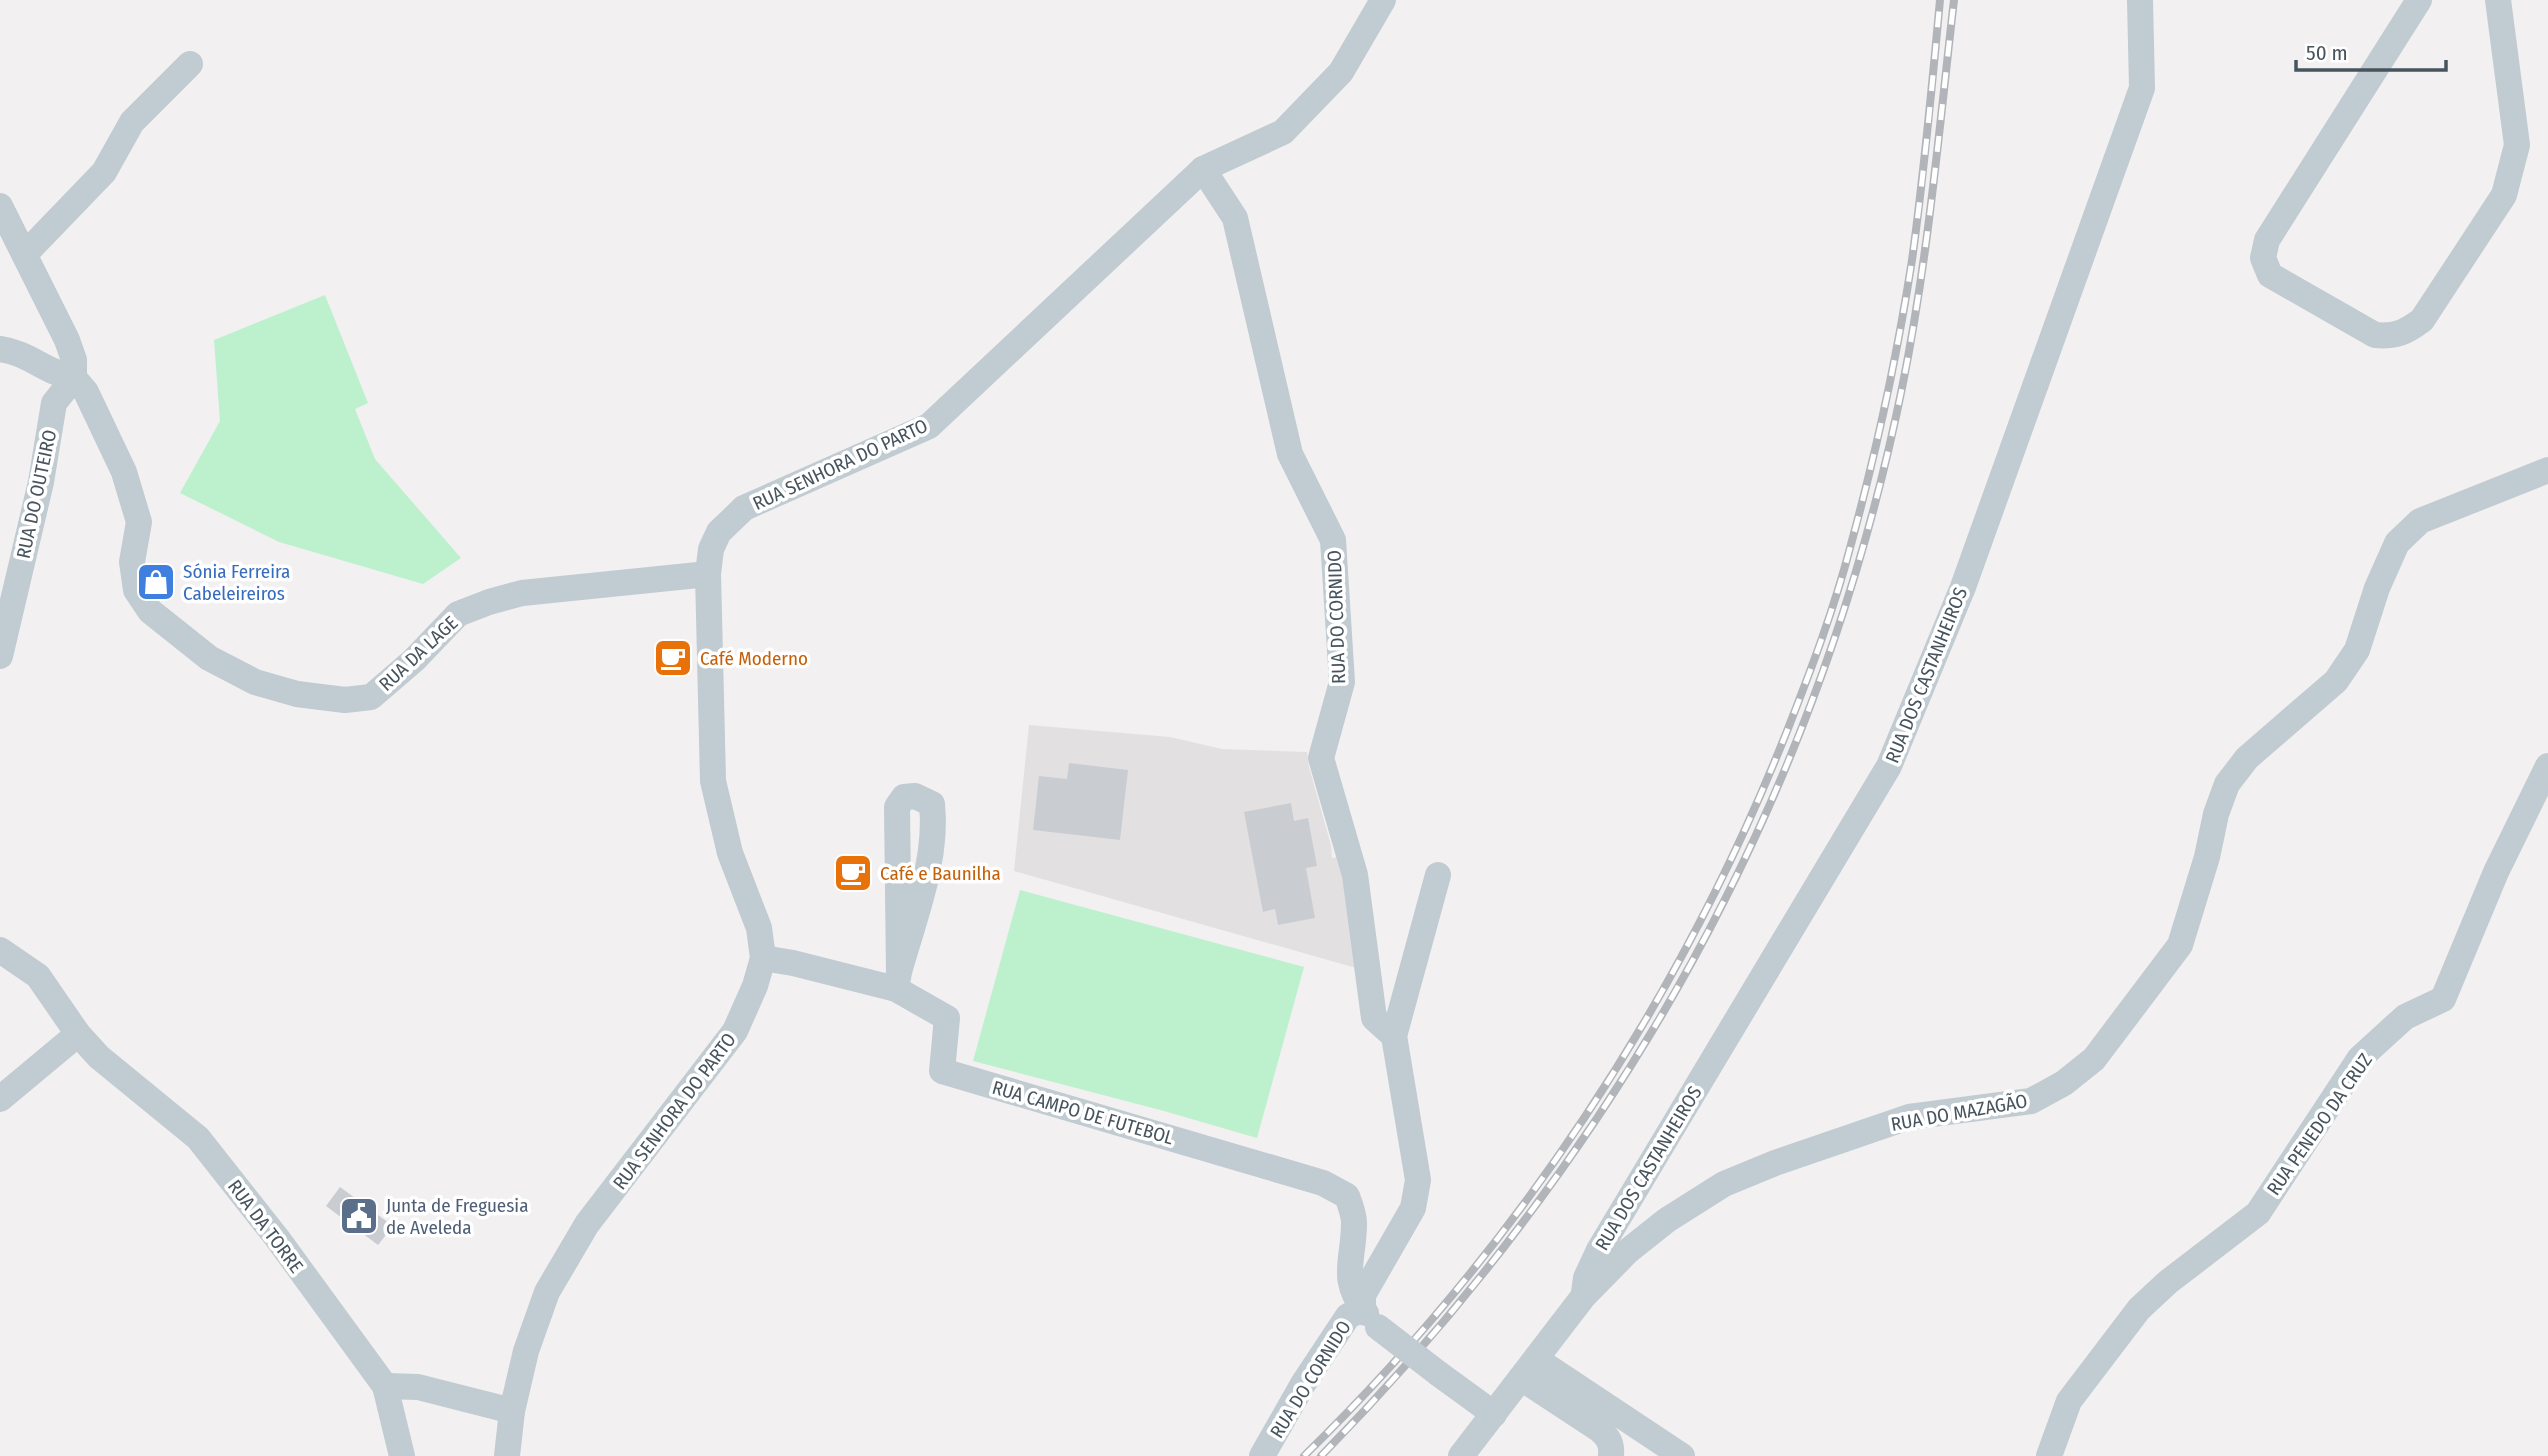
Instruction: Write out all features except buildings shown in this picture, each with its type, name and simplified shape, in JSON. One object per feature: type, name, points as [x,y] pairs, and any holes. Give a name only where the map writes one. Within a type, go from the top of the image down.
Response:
[{"type":"street","name":"RUA SENHORA DO PARTO","points":[[508,1456],[512,1411],[526,1351],[547,1292],[587,1224],[735,1031],[755,986],[763,958],[759,928],[730,853],[713,781],[708,574],[711,549],[719,532],[744,508],[929,426],[1203,169],[1283,132],[1341,72],[1383,0]]},
{"type":"street","name":"RUA DOS CASTANHEIROS","points":[[1583,1297],[1586,1278],[1599,1250],[1889,766],[1963,587],[2142,88],[2140,0]]},
{"type":"street","points":[[2419,0],[2267,240],[2263,258],[2270,275],[2375,335],[2391,337],[2406,332],[2422,320],[2504,195],[2517,145],[2498,0]]},
{"type":"street","points":[[25,254],[104,172],[132,122],[190,64]]},
{"type":"street","name":"RUA DO CORNIDO","points":[[1203,169],[1234,218],[1290,454],[1333,540],[1342,682],[1321,758],[1355,875],[1374,1018],[1394,1036],[1418,1180],[1413,1208],[1363,1295],[1371,1318],[1439,1374],[1494,1414]]},
{"type":"street","points":[[0,206],[68,340],[74,360],[74,378],[55,374],[27,356],[0,349]]},
{"type":"street","name":"RUA DA LAGE","points":[[74,378],[86,392],[124,472],[139,522],[132,562],[136,590],[150,611],[209,658],[255,681],[298,694],[345,700],[371,697],[414,660],[458,614],[489,602],[522,593],[708,574]]},
{"type":"street","name":"RUA DO OUTEIRO","points":[[0,656],[41,482],[54,403],[74,378]]},
{"type":"street","name":"RUA DO MAZAGÃO","points":[[1461,1456],[1583,1297],[1628,1251],[1667,1220],[1724,1184],[1775,1163],[1909,1116],[2031,1101],[2064,1083],[2094,1059],[2180,945],[2207,857],[2216,814],[2227,784],[2247,758],[2336,681],[2357,650],[2377,588],[2397,543],[2420,521],[2548,470]]},
{"type":"street","name":"RUA PENEDO DA CRUZ","points":[[2049,1456],[2070,1401],[2139,1309],[2168,1282],[2258,1213],[2360,1058],[2405,1017],[2443,999],[2496,872],[2548,766]]},
{"type":"street","points":[[915,796],[932,804],[931,854],[898,980],[897,807],[904,797],[915,796]]},
{"type":"street","points":[[1394,1036],[1438,875]]},
{"type":"street","name":"RUA DA TORRE","points":[[0,950],[38,976],[78,1034],[99,1057],[198,1138],[277,1238],[385,1386],[401,1456]]},
{"type":"street","name":"RUA CAMPO DE FUTEBOL","points":[[763,958],[898,980],[947,1018],[942,1071],[1324,1183],[1347,1196],[1354,1220],[1348,1267],[1352,1289],[1371,1318]]},
{"type":"street","points":[[0,1099],[78,1034]]},
{"type":"street","name":"RUA DO CORNIDO","points":[[1262,1456],[1303,1384],[1349,1316],[1371,1318]]},
{"type":"street","points":[[1528,1368],[1608,1438],[1612,1447],[1611,1456]]},
{"type":"street","points":[[1528,1368],[1682,1456]]},
{"type":"street","points":[[385,1386],[418,1387],[512,1411]]},
{"type":"shaded area","points":[[1029,725],[1170,737],[1222,749],[1307,752],[1332,858],[1343,856],[1363,970],[1014,871]]},
{"type":"green space","points":[[325,295],[368,403],[355,409],[375,459],[461,558],[423,584],[279,542],[180,493],[220,421],[214,340]]},
{"type":"green space","points":[[1020,890],[1304,967],[1257,1138],[973,1061]]},
{"type":"railway","points":[[1304,1456],[1381,1377],[1454,1294],[1522,1207],[1585,1116],[1644,1023],[1697,927],[1746,828],[1789,726],[1830,616],[1877,441],[1912,260],[1940,0]]},
{"type":"railway","points":[[1321,1456],[1427,1341],[1524,1221],[1612,1095],[1690,965],[1759,829],[1817,687],[1865,540],[1902,388],[1926,243],[1954,0]]},
{"type":"place","name":"Sónia Ferreira Cabeleireiros","points":[[156,582]]},
{"type":"place","name":"Café Moderno","points":[[673,658]]},
{"type":"place","name":"Café e Baunilha","points":[[853,873]]},
{"type":"place","name":"Junta de Freguesia de Aveleda","points":[[359,1216]]}]
